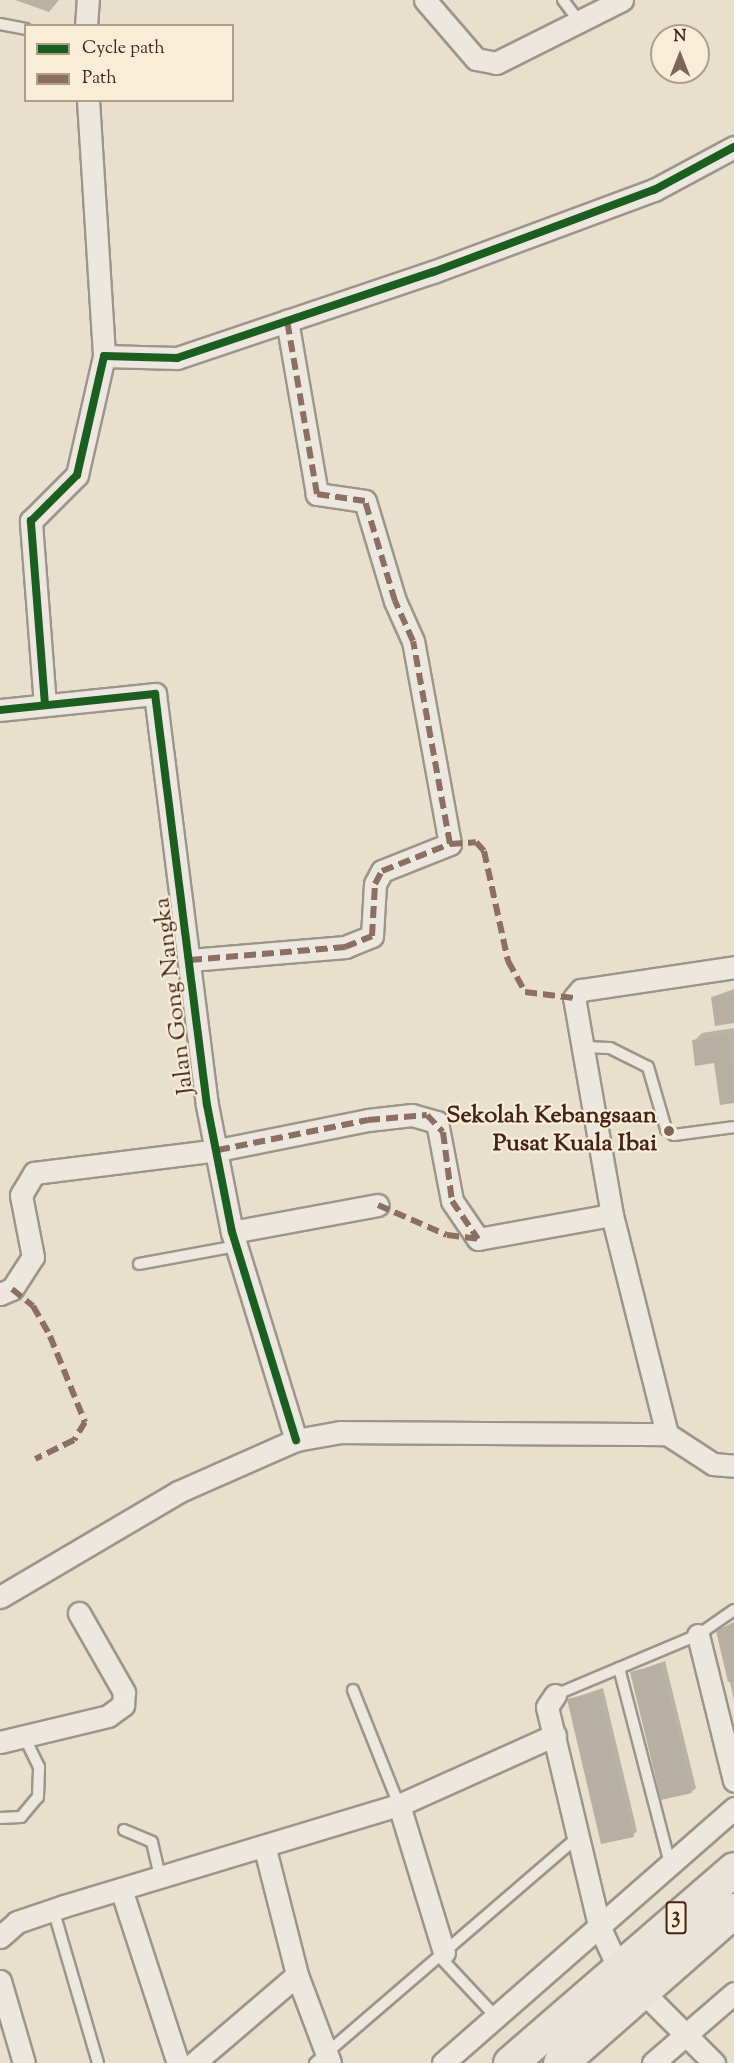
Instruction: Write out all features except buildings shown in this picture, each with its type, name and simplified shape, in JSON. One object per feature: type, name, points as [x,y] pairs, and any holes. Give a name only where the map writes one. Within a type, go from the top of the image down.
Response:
[{"type":"main road","name":"3","points":[[510,2063],[618,1967],[734,1869]]},
{"type":"main road","name":"3","points":[[560,2063],[734,1910]]},
{"type":"street","points":[[86,24],[88,0]]},
{"type":"street","points":[[425,0],[485,63],[496,63],[622,0]]},
{"type":"street","points":[[45,705],[31,521],[77,475],[104,356],[88,102]]},
{"type":"street","points":[[104,356],[177,358],[654,190],[734,147]]},
{"type":"street","points":[[190,960],[345,947],[372,936],[375,884],[382,871],[450,844],[413,641],[395,601],[365,501],[317,494],[287,321]]},
{"type":"street","name":"Jalan Gong Nangka","points":[[0,710],[155,694],[190,960],[218,1150],[234,1239],[296,1440]]},
{"type":"street","points":[[668,1434],[612,1215],[574,998],[580,990],[734,967]]},
{"type":"street","points":[[0,1294],[12,1289],[33,1257],[21,1195],[34,1173],[218,1150],[368,1120],[428,1115],[443,1132],[452,1202],[478,1239],[612,1215]]},
{"type":"street","points":[[234,1239],[378,1205]]},
{"type":"street","points":[[0,1597],[178,1492],[296,1440],[410,1428],[668,1434],[713,1464],[734,1466]]},
{"type":"street","points":[[0,1742],[108,1716],[123,1705],[124,1692],[79,1613]]},
{"type":"street","points":[[698,1635],[734,1781]]},
{"type":"street","points":[[555,1695],[548,1707],[599,1926],[618,1967],[714,2063]]},
{"type":"street","points":[[0,1937],[17,1922],[53,1909],[160,1876],[265,1849],[399,1805],[555,1735]]},
{"type":"street","points":[[399,1805],[442,1954]]},
{"type":"street","points":[[443,2063],[734,1809]]},
{"type":"street","points":[[265,1849],[297,1976],[324,2060]]},
{"type":"street","points":[[121,1889],[178,2063]]},
{"type":"street","points":[[194,2063],[297,1976]]},
{"type":"street","points":[[0,1981],[24,2063]]},
{"type":"street","points":[[653,2063],[734,1993]]},
{"type":"lane","points":[[563,0],[579,21]]},
{"type":"lane","points":[[0,24],[24,29]]},
{"type":"lane","points":[[581,1047],[610,1048],[648,1067],[666,1129],[674,1135],[734,1127]]},
{"type":"lane","points":[[139,1264],[234,1239]]},
{"type":"lane","points":[[555,1695],[698,1635],[734,1610]]},
{"type":"lane","points":[[619,1668],[670,1864]]},
{"type":"lane","points":[[353,1690],[399,1805]]},
{"type":"lane","points":[[0,1818],[21,1817],[38,1797],[39,1767],[24,1736]]},
{"type":"lane","points":[[124,1830],[152,1842],[160,1876]]},
{"type":"lane","points":[[324,2060],[442,1954],[578,1837]]},
{"type":"lane","points":[[53,1909],[98,2063]]},
{"type":"lane","points":[[442,1954],[496,2017]]},
{"type":"marked path","points":[[190,960],[345,947],[372,936],[375,884],[382,871],[450,844],[413,641],[395,601],[365,501],[317,494],[287,321]]},
{"type":"marked path","points":[[450,844],[476,842],[484,851],[508,961],[525,992],[574,998]]},
{"type":"marked path","points":[[218,1150],[368,1120],[427,1115],[443,1132],[452,1201],[478,1239]]},
{"type":"marked path","points":[[378,1205],[447,1235],[478,1239]]},
{"type":"marked path","points":[[12,1289],[33,1306],[50,1336],[85,1422],[74,1440],[35,1459]]},
{"type":"cycle path","points":[[45,705],[31,521],[77,475],[104,356],[177,358],[433,272],[654,190],[734,147]]},
{"type":"cycle path","points":[[0,710],[155,694],[207,1105],[232,1232],[296,1440]]},
{"type":"place","name":"Sekolah Kebangsaan Pusat Kuala Ibai","points":[[669,1131]]}]
